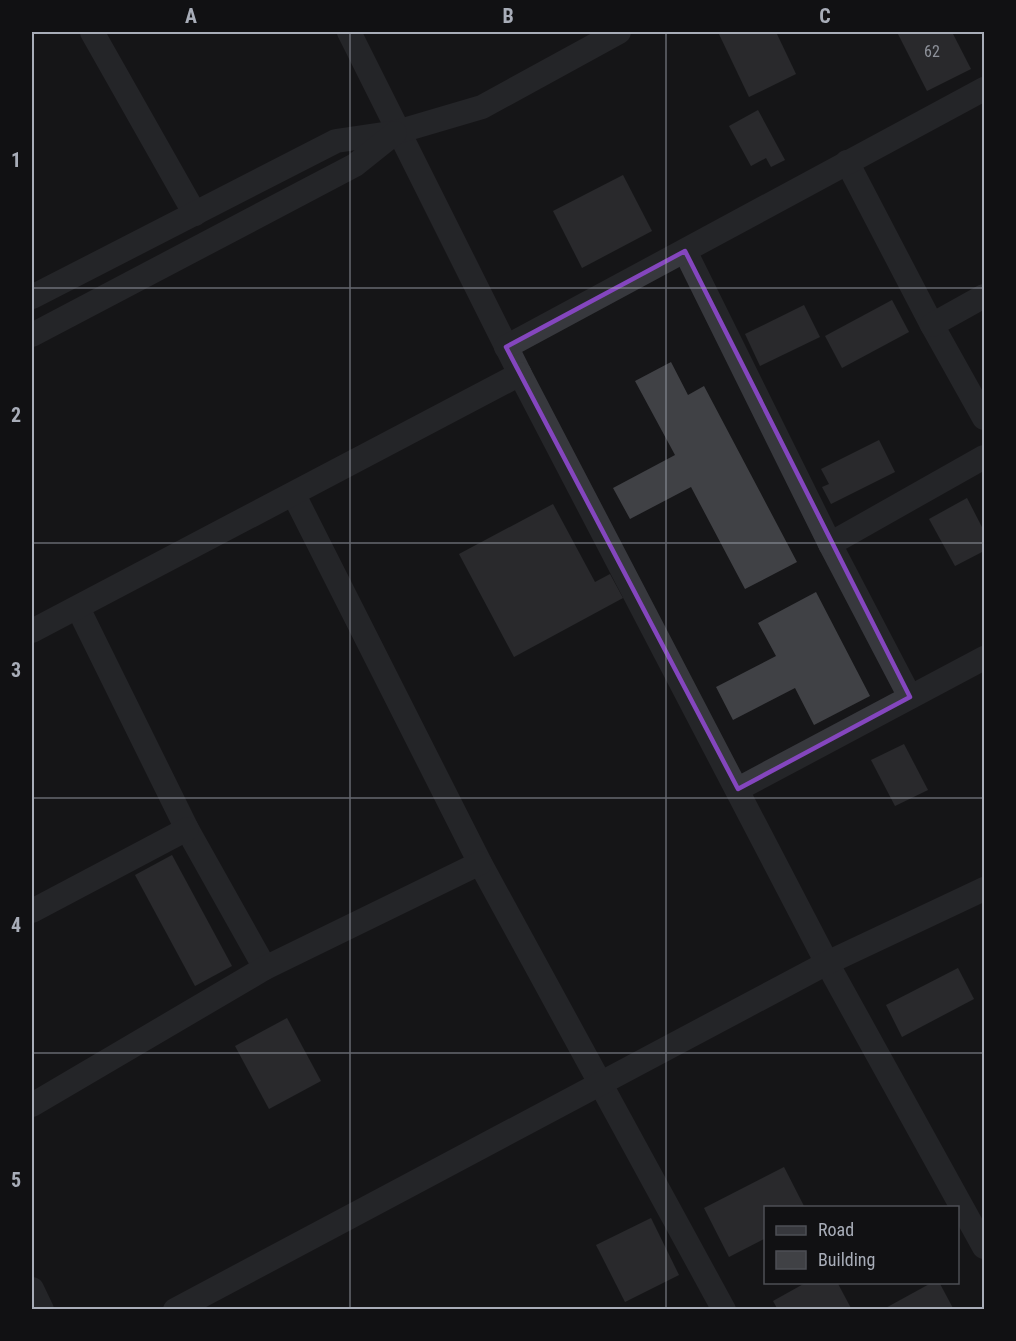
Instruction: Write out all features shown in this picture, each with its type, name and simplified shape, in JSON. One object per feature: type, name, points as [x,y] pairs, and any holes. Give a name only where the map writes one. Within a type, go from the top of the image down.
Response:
[{"type":"street","points":[[92,32],[195,214]]},
{"type":"street","points":[[349,32],[520,374],[828,963],[984,1247]]},
{"type":"street","points":[[32,297],[336,141],[397,132],[482,107],[619,32]]},
{"type":"street","points":[[506,347],[984,89]]},
{"type":"street","points":[[32,335],[355,165],[397,132]]},
{"type":"street","points":[[847,162],[984,418]]},
{"type":"street","points":[[685,251],[830,544],[910,696]]},
{"type":"street","points":[[932,324],[984,296]]},
{"type":"street","points":[[32,632],[520,374]]},
{"type":"street","points":[[830,544],[984,457]]},
{"type":"street","points":[[294,495],[480,863],[724,1310]]},
{"type":"street","points":[[78,608],[187,829],[265,968]]},
{"type":"street","points":[[738,789],[984,658]]},
{"type":"street","points":[[32,911],[187,829]]},
{"type":"street","points":[[32,1105],[265,968],[480,863]]},
{"type":"street","points":[[176,1310],[828,963],[984,889]]},
{"type":"street","points":[[32,1289],[42,1310]]},
{"type":"highlighted area","points":[[685,251],[910,697],[738,789],[506,347]]},
{"type":"building","points":[[718,32],[776,32],[796,74],[749,97]]},
{"type":"building","points":[[903,32],[952,32],[971,69],[927,91],[898,34]]},
{"type":"building","points":[[758,110],[785,160],[771,167],[766,158],[751,166],[729,126]]},
{"type":"building","points":[[623,175],[652,231],[582,268],[553,211]]},
{"type":"building","points":[[892,300],[909,332],[842,368],[825,336]]},
{"type":"building","points":[[804,305],[820,337],[760,366],[745,334]]},
{"type":"building","points":[[671,362],[688,395],[704,386],[797,562],[745,589],[691,487],[630,519],[613,488],[675,455],[635,381]]},
{"type":"building","points":[[879,440],[895,472],[831,504],[822,487],[829,484],[821,469]]},
{"type":"building","points":[[967,498],[984,531],[984,551],[955,566],[929,519]]},
{"type":"building","points":[[553,504],[595,582],[610,574],[623,598],[514,657],[459,554]]},
{"type":"building","points":[[816,592],[870,696],[814,725],[795,688],[733,720],[716,687],[776,656],[758,623]]},
{"type":"building","points":[[904,744],[928,790],[895,806],[871,760]]},
{"type":"building","points":[[172,855],[232,966],[195,986],[135,875]]},
{"type":"building","points":[[958,968],[974,999],[902,1037],[886,1005]]},
{"type":"building","points":[[287,1018],[321,1081],[269,1109],[235,1046]]},
{"type":"building","points":[[784,1167],[804,1206],[764,1206],[764,1239],[729,1257],[704,1208]]},
{"type":"building","points":[[651,1218],[679,1275],[625,1302],[596,1245]]},
{"type":"building","points":[[803,1284],[838,1284],[852,1310],[778,1310],[773,1301]]},
{"type":"building","points":[[929,1284],[940,1284],[954,1310],[882,1310]]}]
